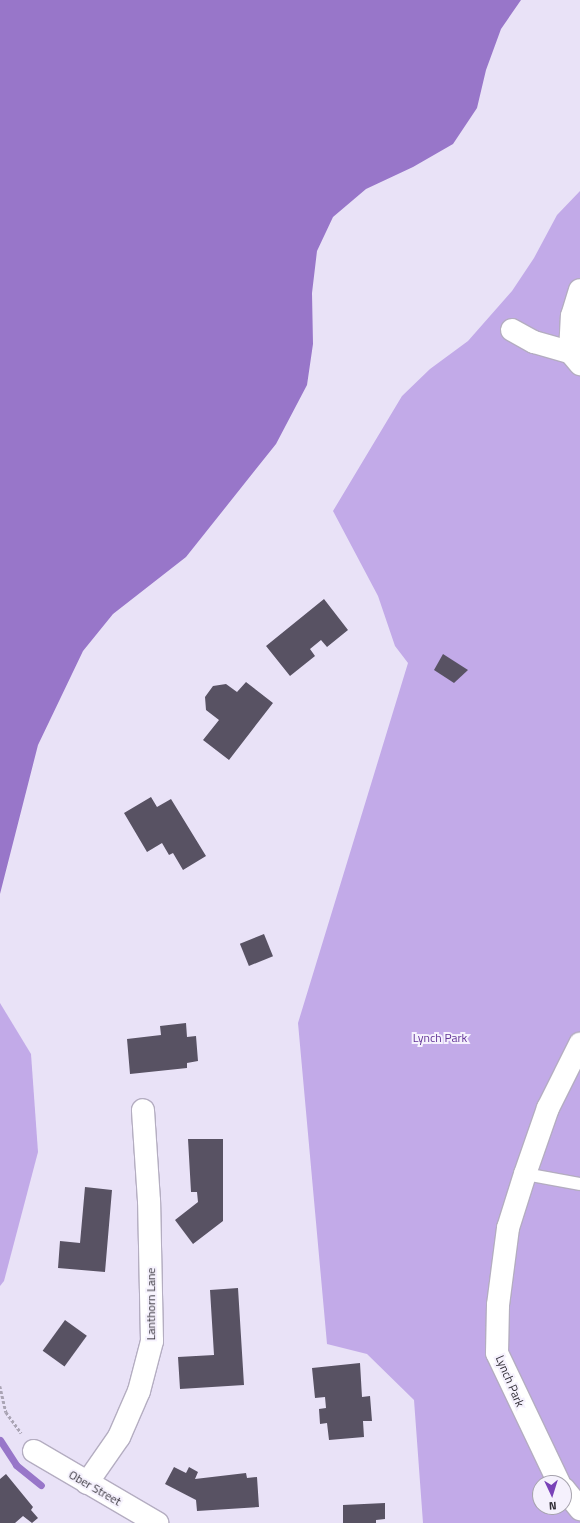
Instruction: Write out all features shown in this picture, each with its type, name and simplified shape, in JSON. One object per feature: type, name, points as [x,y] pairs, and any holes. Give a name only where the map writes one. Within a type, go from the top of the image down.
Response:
[{"type":"street","points":[[512,330],[534,342],[575,358],[572,316],[580,290]]},
{"type":"street","name":"Lynch Park","points":[[555,1475],[497,1353],[498,1306],[508,1228],[548,1108],[580,1044]]},
{"type":"street","name":"Lanthorn Lane","points":[[87,1483],[119,1437],[139,1391],[152,1341],[149,1201],[142,1110]]},
{"type":"street","name":"Ober Street","points":[[34,1451],[157,1523]]},
{"type":"street","points":[[572,1499],[580,1509]]},
{"type":"lane","points":[[525,1174],[580,1184]]},
{"type":"path","points":[[0,1386],[6,1412],[34,1451]]},
{"type":"green space","name":"Lynch Park","points":[[580,191],[580,1523],[423,1523],[414,1400],[367,1354],[327,1344],[298,1023],[408,663],[395,646],[378,596],[333,511],[402,396],[430,369],[468,341],[512,291],[534,258],[557,215]]},
{"type":"green space","points":[[0,1003],[31,1054],[38,1152],[4,1281],[0,1286]]},
{"type":"shaded area","points":[[0,0],[521,0],[501,29],[486,70],[477,108],[453,144],[413,167],[366,189],[333,217],[317,251],[312,293],[313,344],[307,385],[276,444],[186,557],[113,614],[83,651],[38,745],[0,894]]},
{"type":"building","points":[[324,599],[348,630],[327,647],[321,640],[310,649],[315,656],[290,676],[266,646]]},
{"type":"building","points":[[443,654],[468,670],[454,683],[434,670]]},
{"type":"building","points":[[246,682],[273,703],[229,760],[203,740],[219,720],[206,710],[205,697],[213,686],[226,684],[237,692]]},
{"type":"building","points":[[151,797],[157,807],[171,799],[206,856],[183,870],[173,853],[169,855],[162,843],[147,852],[124,813]]},
{"type":"building","points":[[264,934],[273,956],[249,966],[240,944]]},
{"type":"building","points":[[186,1023],[187,1037],[196,1036],[198,1061],[187,1063],[187,1068],[130,1074],[127,1039],[161,1035],[160,1026]]},
{"type":"building","points":[[188,1139],[223,1139],[223,1221],[193,1244],[175,1220],[198,1202],[197,1192],[191,1192]]},
{"type":"building","points":[[85,1187],[112,1190],[105,1272],[58,1268],[60,1241],[80,1243]]},
{"type":"building","points":[[238,1288],[244,1385],[180,1389],[178,1357],[214,1355],[210,1290]]},
{"type":"building","points":[[65,1320],[87,1336],[65,1367],[43,1351]]},
{"type":"building","points":[[360,1363],[362,1397],[370,1396],[372,1421],[363,1421],[364,1437],[329,1440],[327,1423],[320,1424],[319,1409],[326,1408],[325,1397],[315,1398],[312,1368]]},
{"type":"building","points":[[174,1467],[186,1473],[189,1467],[198,1472],[195,1479],[246,1473],[247,1478],[257,1477],[259,1507],[197,1511],[196,1500],[165,1484]]},
{"type":"building","points":[[6,1474],[33,1507],[31,1510],[38,1518],[32,1523],[23,1516],[15,1523],[0,1523],[0,1479]]},
{"type":"building","points":[[385,1503],[385,1519],[376,1520],[376,1523],[343,1523],[343,1505]]},
{"type":"waterway","points":[[0,1440],[16,1465],[41,1485]]}]
